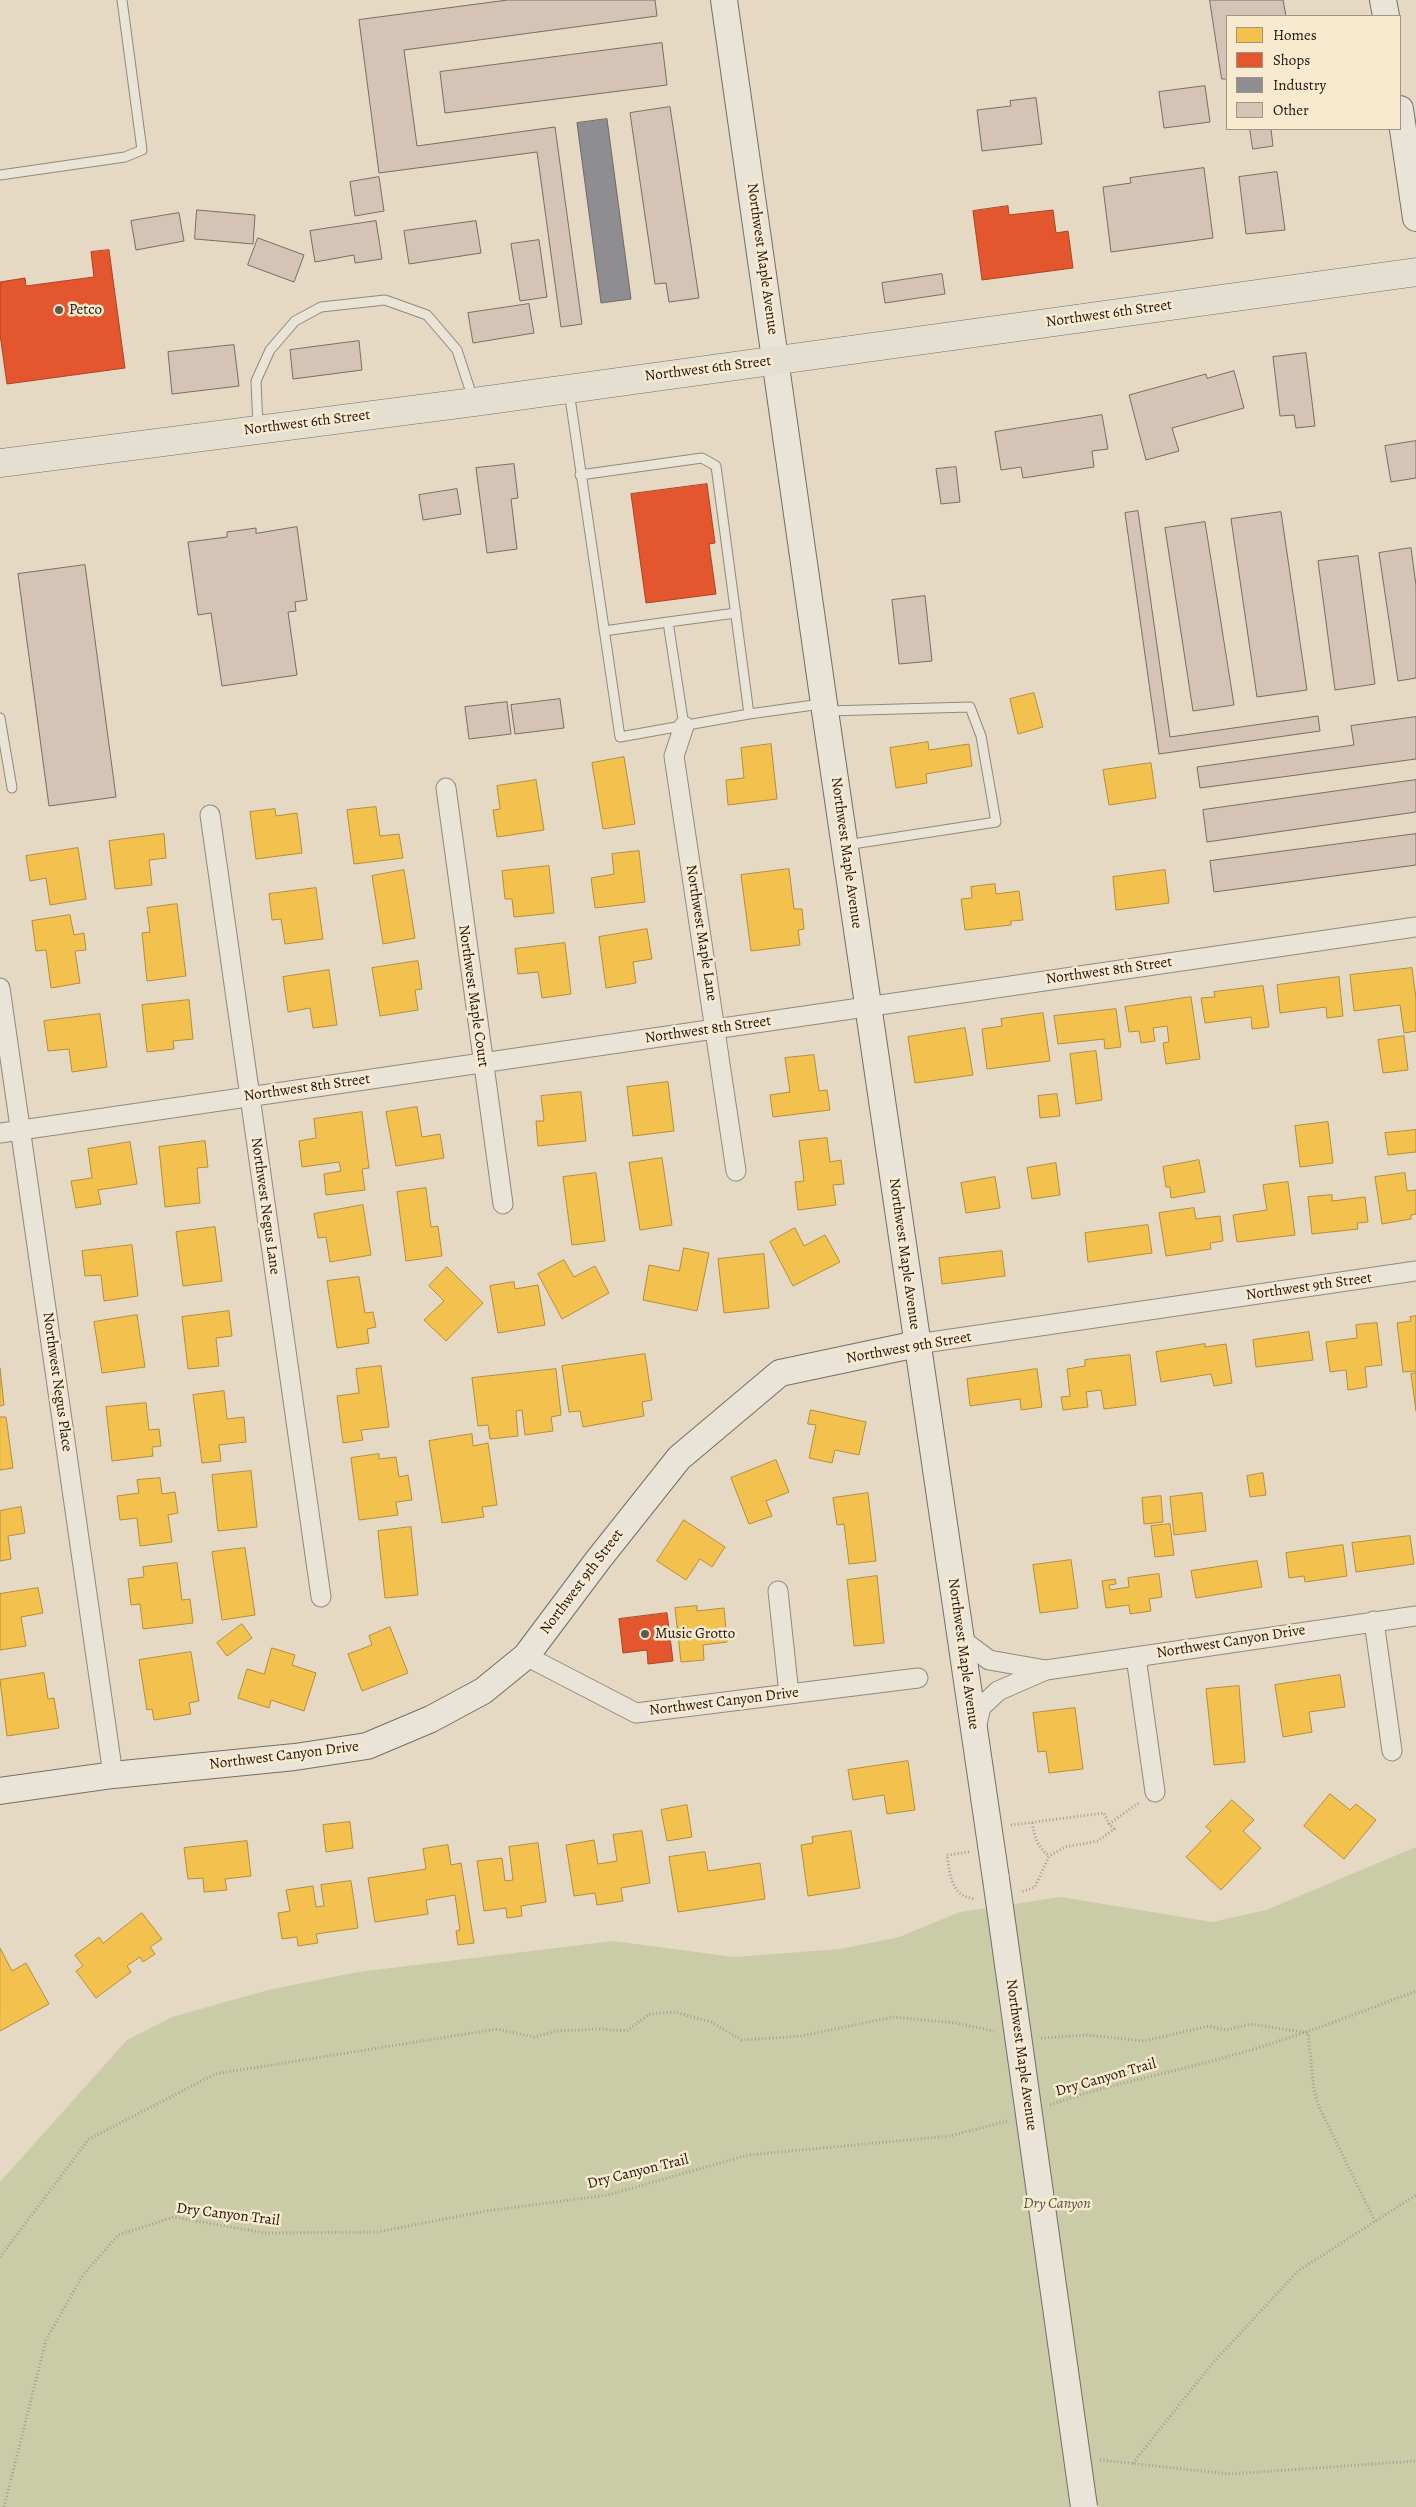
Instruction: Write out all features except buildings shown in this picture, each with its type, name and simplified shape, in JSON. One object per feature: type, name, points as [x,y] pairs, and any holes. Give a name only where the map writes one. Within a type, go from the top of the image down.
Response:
[{"type":"main road","name":"Northwest Maple Avenue","points":[[724,0],[868,1006],[996,1879],[1084,2507]]},
{"type":"main road","points":[[1384,0],[1386,15]]},
{"type":"main road","points":[[1401,116],[1416,218]]},
{"type":"main road","name":"Northwest 6th Street","points":[[0,463],[474,402],[568,387],[1416,272]]},
{"type":"main road","name":"Northwest 9th Street","points":[[526,1656],[598,1560],[679,1458],[780,1373],[917,1344]]},
{"type":"main road","name":"Northwest Canyon Drive","points":[[0,1791],[113,1775],[295,1757],[367,1746],[431,1719],[483,1691],[526,1656]]},
{"type":"street","name":"Northwest Maple Lane","points":[[684,726],[674,756],[736,1171]]},
{"type":"street","name":"Northwest Maple Court","points":[[446,788],[482,1063],[503,1204]]},
{"type":"street","name":"Northwest Negus Lane","points":[[210,815],[321,1598]]},
{"type":"street","name":"Northwest 8th Street","points":[[0,1133],[1416,927]]},
{"type":"street","name":"Northwest Negus Place","points":[[0,988],[22,1130],[113,1775]]},
{"type":"street","name":"Northwest 9th Street","points":[[917,1344],[1416,1271]]},
{"type":"street","points":[[778,1591],[789,1694]]},
{"type":"street","name":"Northwest Canyon Drive","points":[[975,1734],[981,1707],[998,1692],[1046,1670],[1416,1616]]},
{"type":"street","points":[[1374,1621],[1392,1751]]},
{"type":"street","name":"Northwest Canyon Drive","points":[[961,1639],[989,1660],[1046,1670]]},
{"type":"street","name":"Northwest Canyon Drive","points":[[526,1656],[636,1712],[918,1678]]},
{"type":"street","points":[[1136,1657],[1155,1792]]},
{"type":"lane","points":[[0,175],[126,156],[142,150],[122,0]]},
{"type":"lane","points":[[258,429],[256,381],[270,350],[295,321],[321,307],[385,300],[428,315],[457,350],[474,402]]},
{"type":"lane","points":[[568,387],[620,737],[749,714],[825,707],[970,707],[981,736],[996,822],[845,845]]},
{"type":"lane","points":[[580,475],[702,458],[716,466],[749,714]]},
{"type":"lane","points":[[604,631],[736,613]]},
{"type":"lane","points":[[668,622],[684,726]]},
{"type":"lane","points":[[0,718],[12,788]]},
{"type":"path","points":[[1109,1824],[1155,1792]]},
{"type":"path","points":[[988,1829],[1104,1813],[1109,1824],[1114,1829],[1098,1841],[1065,1847],[1049,1856],[1038,1881]]},
{"type":"path","points":[[1032,1822],[1035,1839],[1040,1849],[1049,1856]]},
{"type":"path","points":[[947,1855],[967,1852]]},
{"type":"path","name":"Dry Canyon Trail","points":[[1045,2108],[1088,2092],[1219,2060],[1308,2033],[1416,1991]]},
{"type":"path","points":[[0,2257],[89,2139],[215,2074],[498,2029],[534,2037],[557,2030],[599,2029],[627,2031],[649,2014],[675,2012],[711,2022],[742,2040],[801,2036],[893,2017],[956,2022],[1000,2032]]},
{"type":"path","points":[[1034,2038],[1087,2035],[1144,2041],[1209,2026],[1226,2030],[1251,2024],[1308,2033],[1314,2090],[1319,2106],[1375,2221]]},
{"type":"path","name":"Dry Canyon Trail","points":[[4,2507],[46,2340],[83,2275],[118,2235],[174,2217],[265,2233],[377,2232],[486,2211],[608,2195],[748,2155],[950,2136],[1010,2120]]},
{"type":"path","points":[[1133,2463],[1210,2365],[1298,2271],[1416,2195]]},
{"type":"path","points":[[1095,2461],[1133,2463],[1230,2474],[1416,2461]]},
{"type":"green space","name":"Dry Canyon","points":[[1416,1847],[1416,2507],[0,2507],[0,2182],[127,2040],[172,2017],[268,1990],[358,1972],[613,1941],[734,1957],[840,1949],[899,1937],[960,1912],[1061,1897],[1212,1922],[1266,1910]]},
{"type":"place","name":"Petco","points":[[59,310]]},
{"type":"place","name":"Music Grotto","points":[[645,1634]]}]
